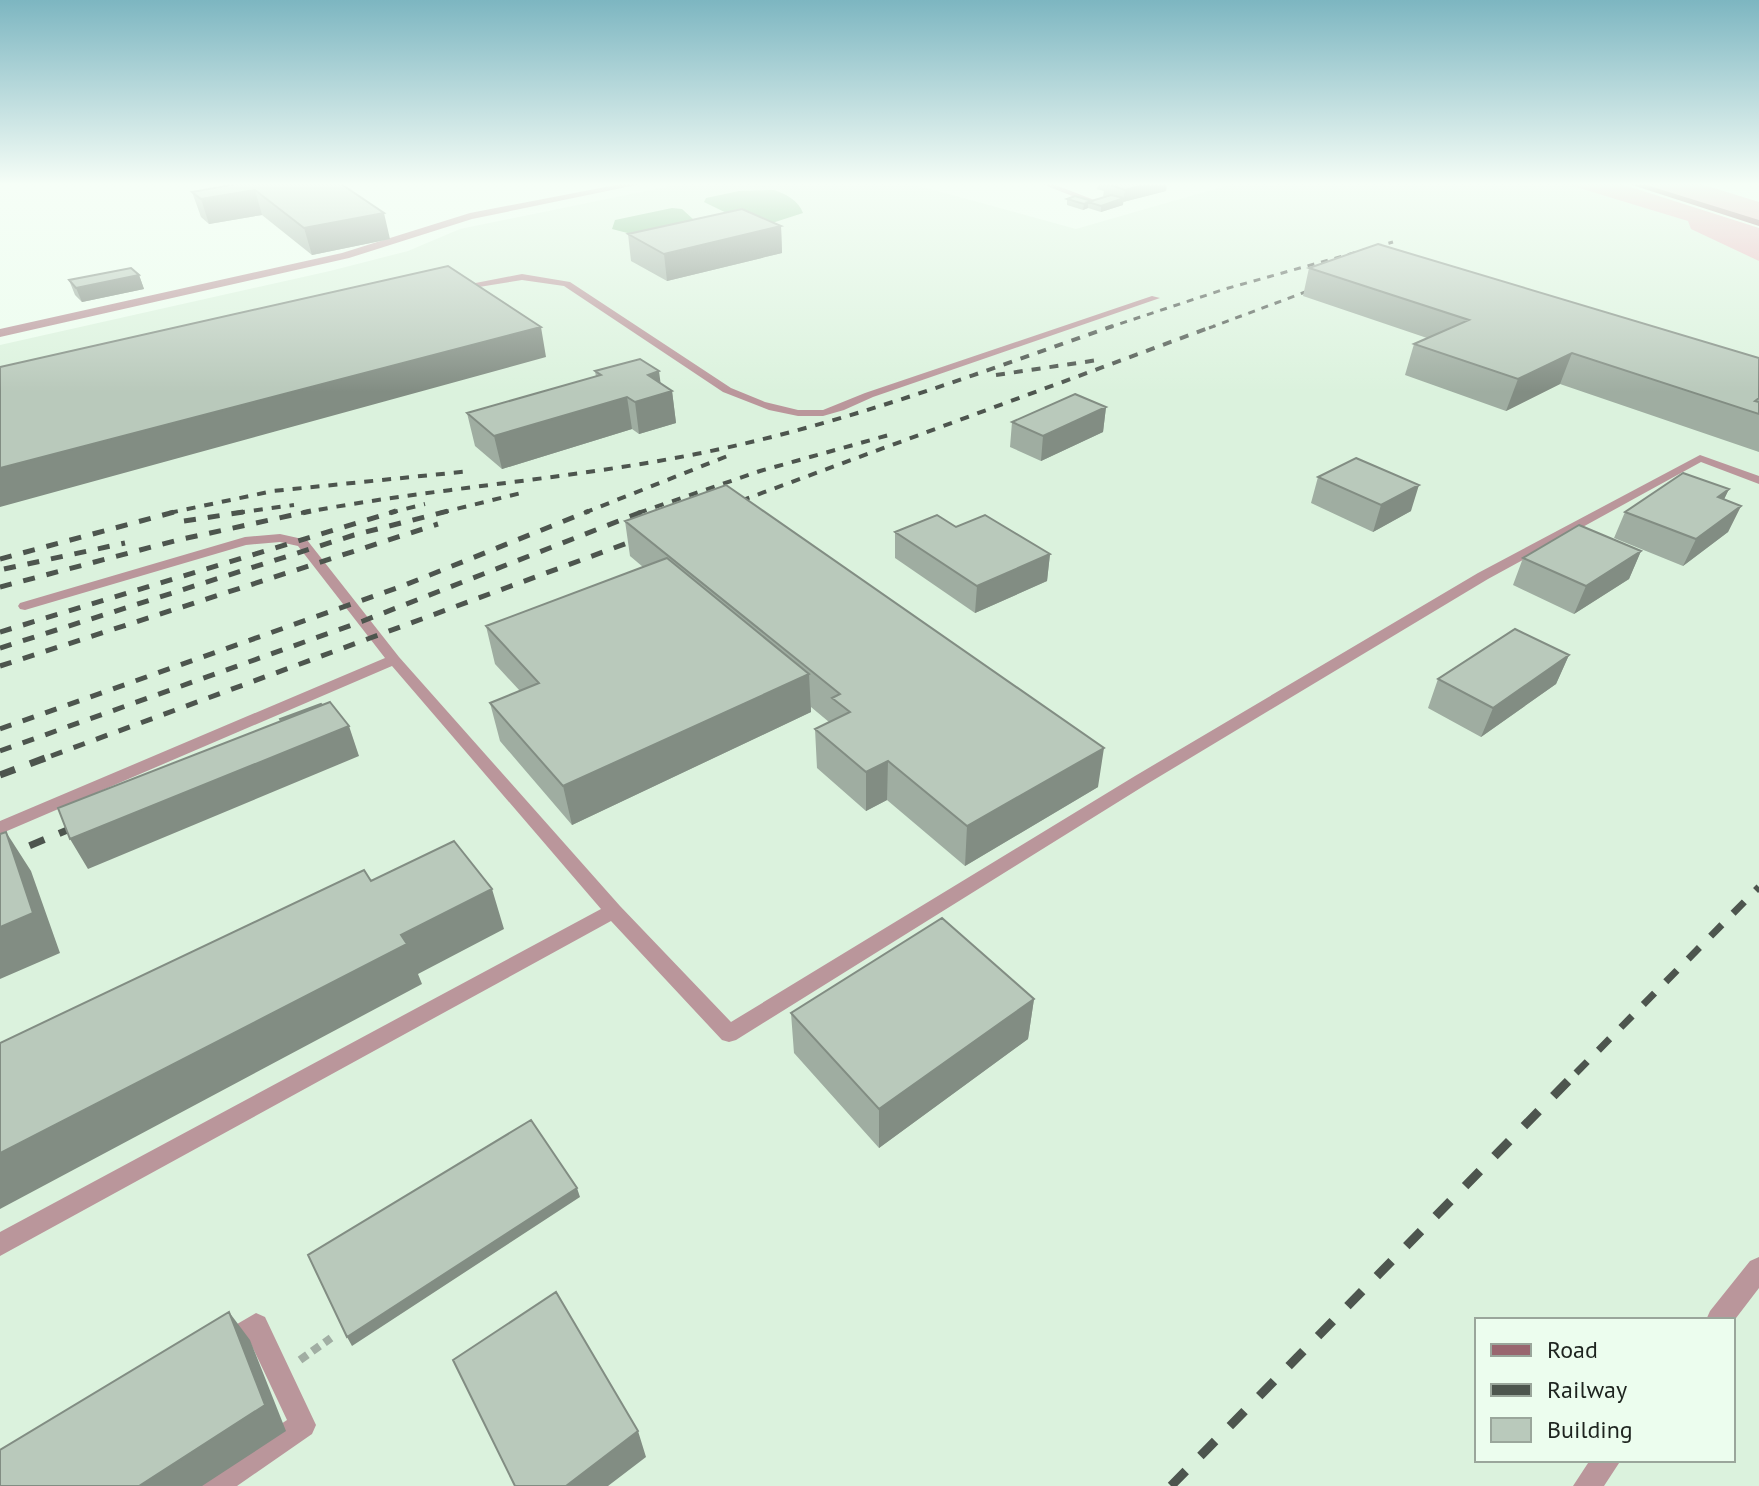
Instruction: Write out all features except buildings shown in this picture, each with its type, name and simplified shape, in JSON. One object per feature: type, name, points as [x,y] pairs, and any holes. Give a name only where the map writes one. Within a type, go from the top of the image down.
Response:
[{"type":"street","points":[[0,333],[353,253]]},
{"type":"lane","points":[[442,291],[522,277],[567,284],[727,390],[747,400],[799,414],[826,413],[869,395],[1155,298]]},
{"type":"lane","points":[[25,606],[225,546],[280,538],[302,543],[394,660],[613,911],[729,1034],[1141,780],[1442,601],[1700,458],[1759,480]]},
{"type":"lane","points":[[0,828],[394,660]]},
{"type":"lane","points":[[0,1245],[613,911]]},
{"type":"lane","points":[[1721,1318],[1759,1269]]},
{"type":"lane","points":[[203,1359],[256,1326],[303,1425],[213,1486]]},
{"type":"lane","points":[[1587,1486],[1605,1462]]},
{"type":"path","points":[[279,1375],[331,1338]]},
{"type":"shaded area","points":[[399,253],[1759,253],[1759,1486],[0,1486],[0,345]]},
{"type":"shaded area","points":[[1743,253],[1759,253],[1759,261]]},
{"type":"railway","points":[[1112,326],[1225,289],[1352,253]]},
{"type":"railway","points":[[1209,328],[1324,285]]},
{"type":"railway","points":[[304,512],[647,463],[749,442],[907,398],[1112,326]]},
{"type":"railway","points":[[1107,328],[1112,326]]},
{"type":"railway","points":[[724,507],[1214,326]]},
{"type":"railway","points":[[996,375],[1098,360]]},
{"type":"railway","points":[[638,513],[760,471],[889,435]]},
{"type":"railway","points":[[586,512],[730,455]]},
{"type":"railway","points":[[176,511],[273,491],[471,471]]},
{"type":"railway","points":[[445,512],[525,492]]},
{"type":"railway","points":[[392,512],[425,504]]},
{"type":"railway","points":[[245,512],[294,505]]},
{"type":"railway","points":[[0,559],[176,511]]},
{"type":"railway","points":[[169,513],[176,511]]},
{"type":"railway","points":[[245,512],[250,511]]},
{"type":"railway","points":[[304,512],[311,511]]},
{"type":"railway","points":[[392,512],[396,511]]},
{"type":"railway","points":[[0,751],[363,621],[644,511]]},
{"type":"railway","points":[[184,521],[245,512]]},
{"type":"railway","points":[[236,513],[245,512]]},
{"type":"railway","points":[[0,587],[178,540],[304,512]]},
{"type":"railway","points":[[0,632],[392,512]]},
{"type":"railway","points":[[0,648],[354,535],[445,512]]},
{"type":"railway","points":[[440,513],[445,512]]},
{"type":"railway","points":[[0,729],[405,585],[586,512]]},
{"type":"railway","points":[[0,666],[438,524]]},
{"type":"railway","points":[[51,756],[649,535]]},
{"type":"railway","points":[[4,569],[125,543]]},
{"type":"railway","points":[[0,775],[56,754]]},
{"type":"railway","points":[[0,858],[89,821]]},
{"type":"railway","points":[[1576,1073],[1759,887]]},
{"type":"railway","points":[[1171,1486],[1578,1071]]}]
